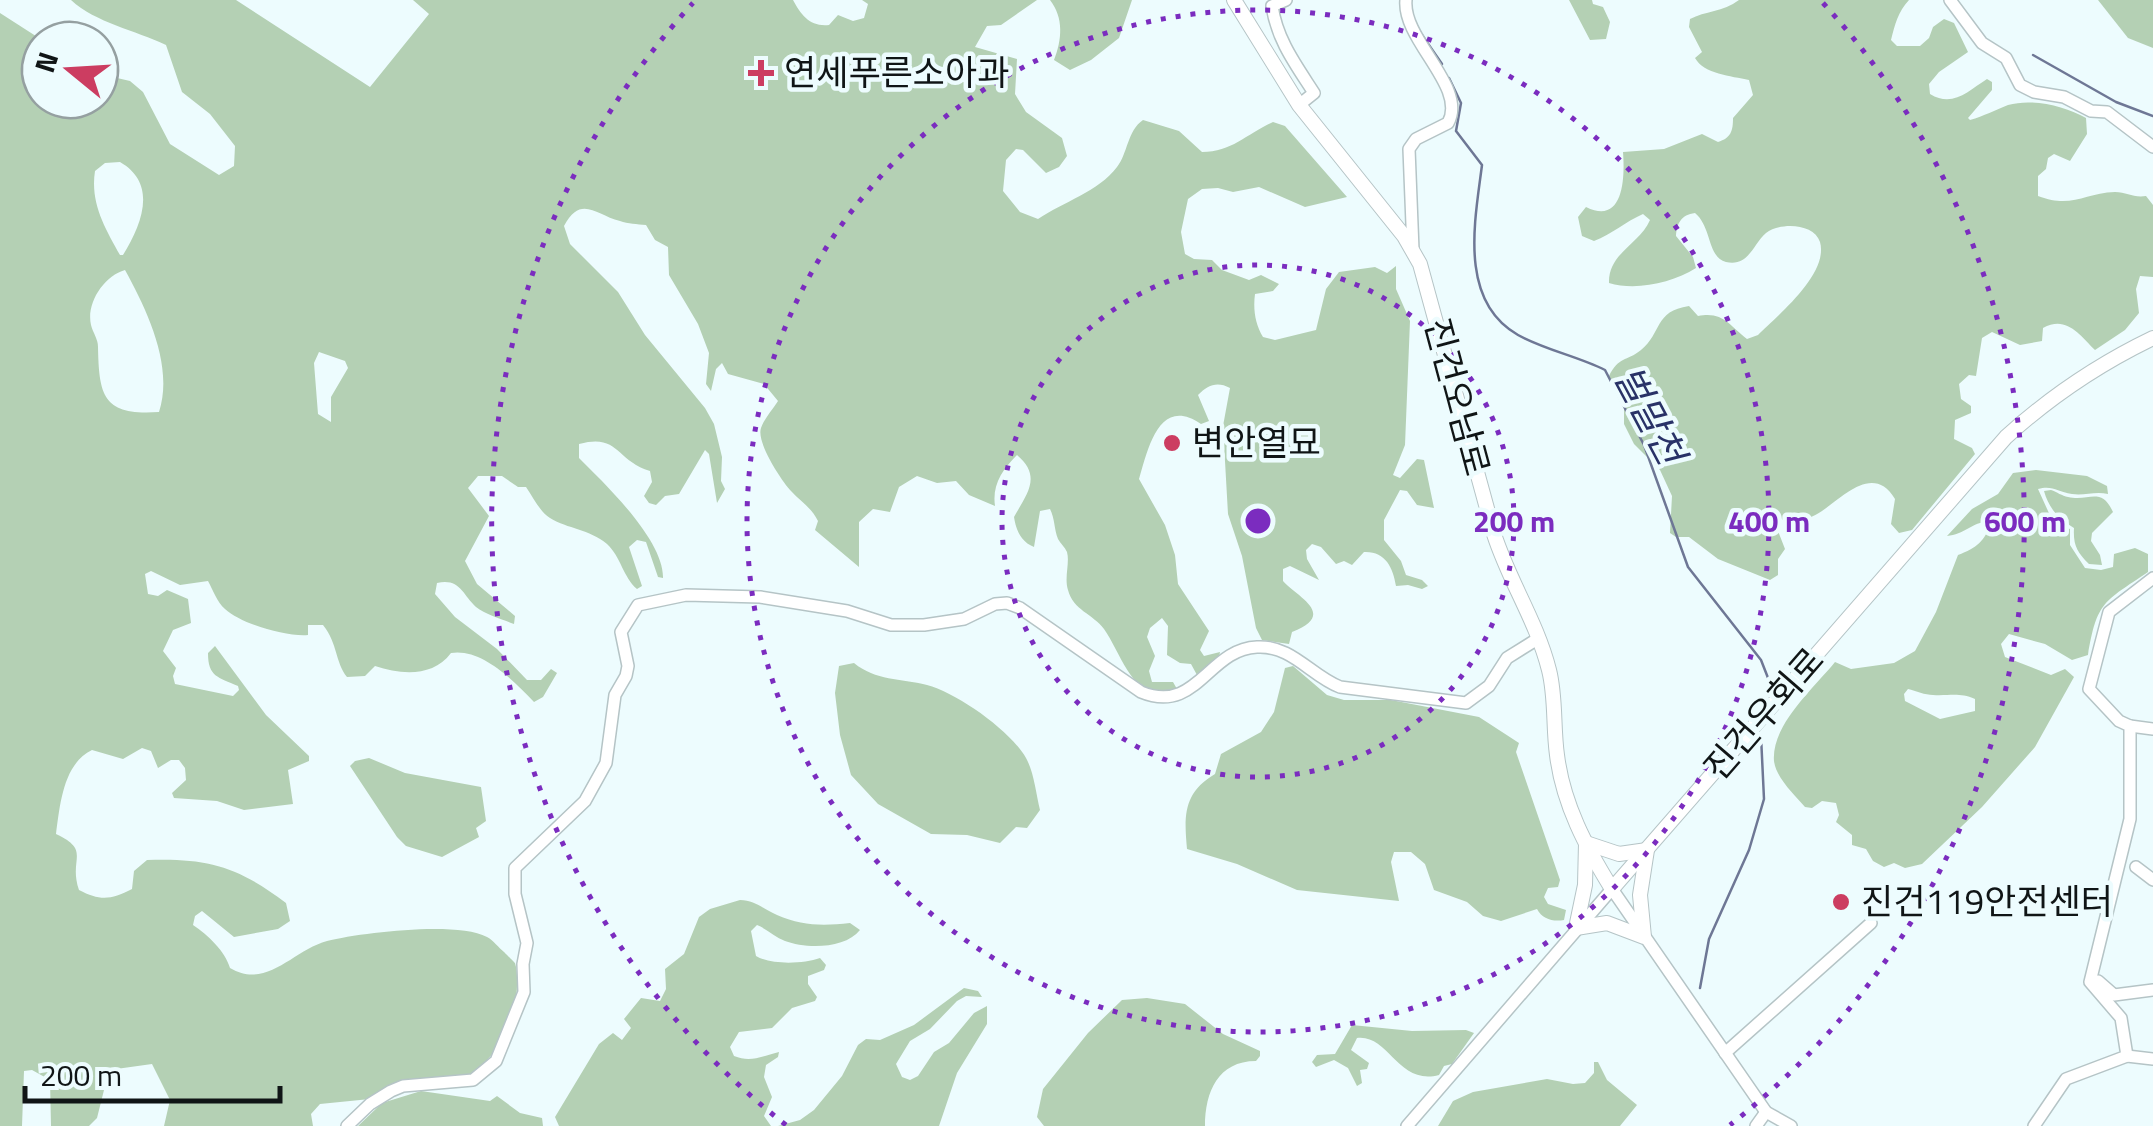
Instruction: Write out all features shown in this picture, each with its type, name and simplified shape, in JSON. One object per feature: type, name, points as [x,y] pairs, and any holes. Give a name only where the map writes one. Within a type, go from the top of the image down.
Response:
[{"type":"main road","name":"진건오남로","points":[[1234,0],[1300,105],[1412,250],[1426,278],[1494,534],[1508,574],[1539,638],[1550,674],[1562,786],[1569,808],[1612,889]]},
{"type":"main road","name":"진건우회로","points":[[1612,889],[2006,437],[2084,376],[2153,338]]},
{"type":"main road","points":[[1586,842],[1618,854],[1647,850],[1640,896],[1644,937],[1607,924],[1576,928],[1586,885],[1586,842]]},
{"type":"street","points":[[1286,0],[1272,6],[1275,23],[1283,44],[1314,92],[1300,105]]},
{"type":"street","points":[[1406,0],[1410,27],[1441,78],[1452,110],[1448,123],[1416,138],[1408,149],[1412,250]]},
{"type":"street","points":[[1950,0],[1982,42],[2006,58],[2020,85],[2034,92],[2064,97],[2092,111],[2107,112],[2153,147]]},
{"type":"street","points":[[2153,578],[2109,612],[2089,690],[2119,721],[2153,729]]},
{"type":"street","points":[[347,1126],[391,1091],[403,1086],[473,1080],[496,1061],[524,992],[527,943],[515,894],[515,868],[585,800],[606,763],[615,695],[628,666],[621,632],[638,606],[686,595],[760,597],[848,611],[891,625],[924,626],[964,619],[995,604],[1007,603],[1157,698],[1191,689],[1224,658],[1258,646],[1298,658],[1340,687],[1466,703],[1489,686],[1507,658],[1539,638]]},
{"type":"street","points":[[2127,1056],[2121,1018],[2090,982],[2130,819],[2130,726]]},
{"type":"street","points":[[2136,867],[2153,880]]},
{"type":"street","name":"진건우회로","points":[[1407,1126],[1612,889]]},
{"type":"street","name":"진건오남로","points":[[1612,889],[1766,1112],[1791,1126]]},
{"type":"street","points":[[1725,1053],[1871,923]]},
{"type":"street","points":[[2091,975],[2114,995],[2153,990]]},
{"type":"street","points":[[2034,1126],[2066,1079],[2127,1056],[2153,1059]]},
{"type":"street","points":[[1756,1126],[1766,1112]]},
{"type":"green space","points":[[71,0],[236,0],[370,87],[429,14],[413,0],[793,0],[807,19],[829,25],[838,15],[853,21],[864,18],[868,4],[862,0],[1037,0],[1001,25],[987,26],[975,47],[1017,59],[1015,94],[1026,112],[1062,138],[1067,156],[1059,167],[1046,173],[1023,150],[1016,149],[1006,160],[1003,191],[1020,212],[1038,219],[1100,183],[1117,167],[1134,130],[1143,120],[1179,131],[1202,152],[1231,146],[1273,122],[1285,126],[1347,197],[1305,207],[1259,187],[1233,192],[1202,189],[1188,199],[1181,232],[1185,254],[1212,260],[1222,270],[1249,280],[1261,275],[1279,284],[1273,291],[1255,294],[1254,300],[1260,332],[1275,340],[1316,330],[1326,289],[1339,272],[1375,267],[1387,273],[1396,266],[1396,289],[1410,321],[1405,445],[1393,475],[1400,478],[1417,459],[1424,460],[1434,508],[1417,505],[1407,491],[1400,490],[1384,520],[1384,540],[1401,561],[1406,575],[1428,586],[1396,586],[1390,567],[1377,554],[1364,552],[1352,565],[1344,561],[1336,564],[1321,547],[1312,544],[1306,550],[1307,559],[1319,580],[1290,566],[1283,569],[1283,581],[1310,606],[1312,619],[1292,632],[1289,644],[1262,640],[1228,514],[1223,426],[1230,388],[1217,385],[1198,395],[1209,421],[1201,424],[1175,416],[1158,429],[1139,479],[1165,525],[1175,555],[1178,584],[1209,631],[1200,650],[1204,656],[1220,652],[1218,662],[1206,674],[1197,675],[1191,664],[1167,655],[1168,626],[1162,618],[1150,628],[1147,637],[1155,656],[1149,671],[1152,682],[1173,682],[1177,689],[1163,693],[1140,686],[1104,629],[1074,602],[1067,585],[1067,552],[1058,539],[1050,509],[1040,511],[1034,547],[1020,535],[1014,517],[1031,478],[1017,455],[999,478],[995,506],[969,495],[956,481],[937,483],[917,476],[899,487],[890,512],[873,509],[859,522],[859,567],[815,530],[815,516],[770,461],[760,434],[778,401],[764,384],[728,374],[722,363],[716,369],[711,391],[706,384],[709,353],[698,324],[669,275],[668,247],[655,240],[646,225],[623,222],[589,209],[577,211],[564,226],[570,244],[618,292],[645,335],[705,408],[714,424],[722,457],[721,481],[725,489],[717,503],[709,454],[705,450],[679,494],[665,496],[656,505],[644,496],[652,482],[650,471],[610,445],[579,444],[579,458],[644,530],[661,563],[663,578],[658,577],[646,542],[637,540],[629,547],[642,586],[637,589],[612,549],[600,539],[550,518],[526,487],[518,487],[502,476],[478,476],[468,488],[489,516],[465,561],[477,584],[515,616],[514,624],[480,610],[451,583],[437,583],[435,594],[455,617],[497,649],[527,680],[541,680],[551,669],[557,673],[543,697],[534,702],[497,668],[463,653],[451,653],[426,670],[406,672],[375,666],[365,676],[347,677],[323,625],[308,625],[308,635],[265,628],[225,609],[208,581],[180,585],[151,571],[145,574],[148,594],[158,596],[167,590],[188,599],[191,623],[173,630],[163,651],[176,668],[175,684],[233,696],[238,686],[216,675],[210,667],[208,653],[215,646],[266,715],[309,756],[309,761],[288,770],[293,804],[244,810],[217,801],[174,798],[172,793],[186,780],[185,768],[179,760],[158,768],[151,751],[142,748],[123,759],[92,750],[82,756],[69,775],[56,834],[73,845],[79,890],[93,896],[105,898],[125,893],[132,889],[134,871],[147,860],[168,860],[221,867],[252,880],[286,903],[290,921],[278,929],[234,937],[202,911],[195,916],[193,925],[215,944],[230,968],[243,974],[268,971],[327,941],[362,935],[432,929],[487,937],[515,963],[517,971],[515,1005],[506,1037],[471,1078],[409,1083],[370,1099],[320,1104],[311,1114],[313,1126],[164,1126],[170,1100],[152,1064],[109,1070],[97,1118],[89,1126],[51,1126],[50,1080],[32,1070],[24,1071],[22,1126],[0,1126],[0,13],[20,26],[20,120],[120,120],[120,79],[143,92],[170,144],[219,175],[234,166],[235,146],[210,114],[182,92],[166,45],[120,26],[120,20],[104,20]],"holes":[[[120,162],[132,171],[143,193],[143,205],[136,230],[120,255],[100,215],[95,171],[105,163]],[[125,270],[142,303],[161,357],[163,394],[159,412],[115,406],[103,390],[100,378],[91,308],[110,278]],[[319,352],[345,361],[348,368],[331,397],[331,422],[318,414],[314,363]]]},
{"type":"green space","points":[[1050,0],[1132,0],[1119,38],[1091,60],[1070,70],[1054,60],[1060,29]]},
{"type":"green space","points":[[1569,0],[1592,0],[1603,7],[1610,22],[1606,39],[1590,40]]},
{"type":"green space","points":[[1739,0],[1909,0],[1892,34],[1891,40],[1897,46],[1920,46],[1944,19],[1954,23],[1968,52],[1939,72],[1929,84],[1930,94],[1953,99],[1987,79],[1992,82],[1992,90],[1970,120],[2027,102],[2058,107],[2086,118],[2087,134],[2070,161],[2054,154],[2048,158],[2046,169],[2038,176],[2038,196],[2069,201],[2119,192],[2146,196],[2153,205],[2153,277],[2140,276],[2136,289],[2139,313],[2125,330],[2095,350],[2072,328],[2059,324],[2043,328],[2042,341],[2020,345],[1992,332],[1982,338],[1976,376],[1969,375],[1959,384],[1961,399],[1971,406],[1971,413],[1955,420],[1954,439],[1972,448],[1975,454],[1912,530],[1899,533],[1891,524],[1895,499],[1887,489],[1869,483],[1859,486],[1812,517],[1792,524],[1781,519],[1778,531],[1785,549],[1778,559],[1778,575],[1770,580],[1718,559],[1689,537],[1670,533],[1672,496],[1660,470],[1634,444],[1624,424],[1624,401],[1609,376],[1620,362],[1641,350],[1664,318],[1678,309],[1689,306],[1698,316],[1720,317],[1747,339],[1758,335],[1810,280],[1821,254],[1817,236],[1796,226],[1772,229],[1745,258],[1726,262],[1716,254],[1700,219],[1695,213],[1690,214],[1681,220],[1676,236],[1693,257],[1696,268],[1676,278],[1631,286],[1609,283],[1610,273],[1619,256],[1650,220],[1643,214],[1594,241],[1582,236],[1578,217],[1586,207],[1599,211],[1615,205],[1622,185],[1623,152],[1664,149],[1702,134],[1718,142],[1728,136],[1733,118],[1753,95],[1749,80],[1719,74],[1699,63],[1695,58],[1702,52],[1689,27],[1690,19]]},
{"type":"green space","points":[[2098,0],[2153,0],[2153,48],[2128,38]]},
{"type":"green space","points":[[2036,470],[2087,476],[2107,486],[2108,494],[2038,489],[2053,522],[2070,529],[2070,545],[2085,568],[2113,567],[2114,554],[2135,548],[2148,554],[2148,572],[2105,604],[2095,623],[2088,655],[2072,660],[2045,644],[2009,634],[2001,644],[2005,657],[2051,675],[2065,669],[2074,677],[2035,747],[1982,807],[1922,864],[1905,868],[1894,863],[1884,867],[1873,861],[1866,849],[1852,845],[1852,835],[1836,822],[1836,803],[1822,801],[1812,808],[1805,807],[1786,786],[1774,761],[1779,734],[1835,662],[1851,669],[1894,663],[1915,651],[1936,612],[1958,555],[1979,543],[1991,522],[1947,536],[1972,509],[1998,494],[2013,473]],"holes":[[[1908,689],[1930,695],[1969,697],[1975,699],[1975,711],[1940,719],[1905,701]]]},
{"type":"green space","points":[[2044,491],[2068,497],[2099,497],[2108,504],[2113,512],[2092,533],[2091,541],[2102,565],[2089,564],[2079,552],[2074,528],[2055,513],[2046,497]]},
{"type":"green space","points":[[854,663],[880,676],[939,689],[982,714],[1008,736],[1026,758],[1040,810],[1027,828],[1016,827],[1000,843],[967,835],[931,834],[878,804],[851,775],[840,735],[835,693],[839,666]]},
{"type":"green space","points":[[1293,666],[1327,695],[1344,700],[1391,700],[1479,717],[1519,743],[1516,752],[1560,880],[1558,887],[1548,888],[1544,897],[1548,904],[1566,910],[1564,920],[1548,919],[1537,909],[1501,921],[1483,916],[1467,902],[1434,890],[1425,864],[1411,852],[1394,852],[1391,862],[1399,901],[1297,890],[1237,864],[1187,849],[1186,816],[1191,797],[1215,774],[1221,754],[1261,732],[1274,712],[1285,668]]},
{"type":"green space","points":[[369,758],[405,773],[481,787],[486,821],[476,828],[479,837],[442,857],[406,846],[350,766]]},
{"type":"green space","points":[[740,900],[795,921],[822,925],[850,923],[860,930],[845,941],[814,946],[785,941],[757,925],[751,931],[756,956],[762,959],[787,963],[820,958],[826,965],[824,970],[808,976],[808,984],[817,997],[815,1001],[792,1008],[772,1028],[739,1032],[730,1047],[734,1056],[746,1059],[779,1052],[766,1065],[764,1077],[772,1097],[764,1116],[771,1126],[559,1126],[555,1117],[599,1044],[613,1033],[622,1040],[631,1028],[624,1019],[641,998],[660,1001],[666,989],[665,969],[684,954],[699,917],[710,909]]},
{"type":"green space","points":[[964,988],[978,991],[982,997],[966,996],[957,1001],[930,1029],[910,1041],[896,1064],[902,1077],[910,1080],[918,1076],[934,1052],[949,1043],[974,1013],[987,1006],[987,1024],[957,1073],[939,1126],[778,1126],[800,1120],[814,1110],[866,1039],[880,1040],[914,1025]]},
{"type":"green space","points":[[1147,998],[1185,1004],[1223,1034],[1260,1051],[1260,1056],[1256,1061],[1232,1066],[1216,1081],[1205,1126],[1044,1126],[1037,1117],[1043,1089],[1088,1033],[1122,1000]]},
{"type":"green space","points":[[1352,1025],[1474,1033],[1452,1064],[1444,1066],[1439,1075],[1425,1076],[1403,1067],[1378,1044],[1357,1038],[1351,1050],[1369,1063],[1367,1069],[1360,1070],[1362,1083],[1357,1086],[1348,1068],[1334,1060],[1316,1067],[1312,1062],[1317,1055],[1335,1054]]},
{"type":"green space","points":[[1594,1062],[1598,1062],[1607,1080],[1637,1105],[1620,1126],[1438,1126],[1453,1101],[1473,1092],[1547,1079],[1585,1083],[1594,1073]]},
{"type":"green space","points":[[421,1091],[490,1101],[497,1096],[520,1113],[542,1118],[543,1126],[358,1126],[382,1103]]},
{"type":"waterway","name":"벌말천","points":[[1422,35],[1442,64]]},
{"type":"waterway","points":[[2033,55],[2116,102],[2153,116]]},
{"type":"waterway","name":"벌말천","points":[[1449,78],[1461,103],[1456,131],[1482,165],[1474,234],[1478,281],[1486,302],[1499,320],[1518,335],[1605,370],[1644,445],[1688,567],[1761,660],[1770,683],[1767,700]]},
{"type":"waterway","name":"벌말천","points":[[1700,988],[1709,939],[1749,850],[1764,799],[1761,736]]},
{"type":"place","name":"연세푸른소아과","points":[[761,73]]},
{"type":"place","name":"변안열묘","points":[[1172,443]]},
{"type":"place","name":"진건119안전센터","points":[[1841,902]]}]
